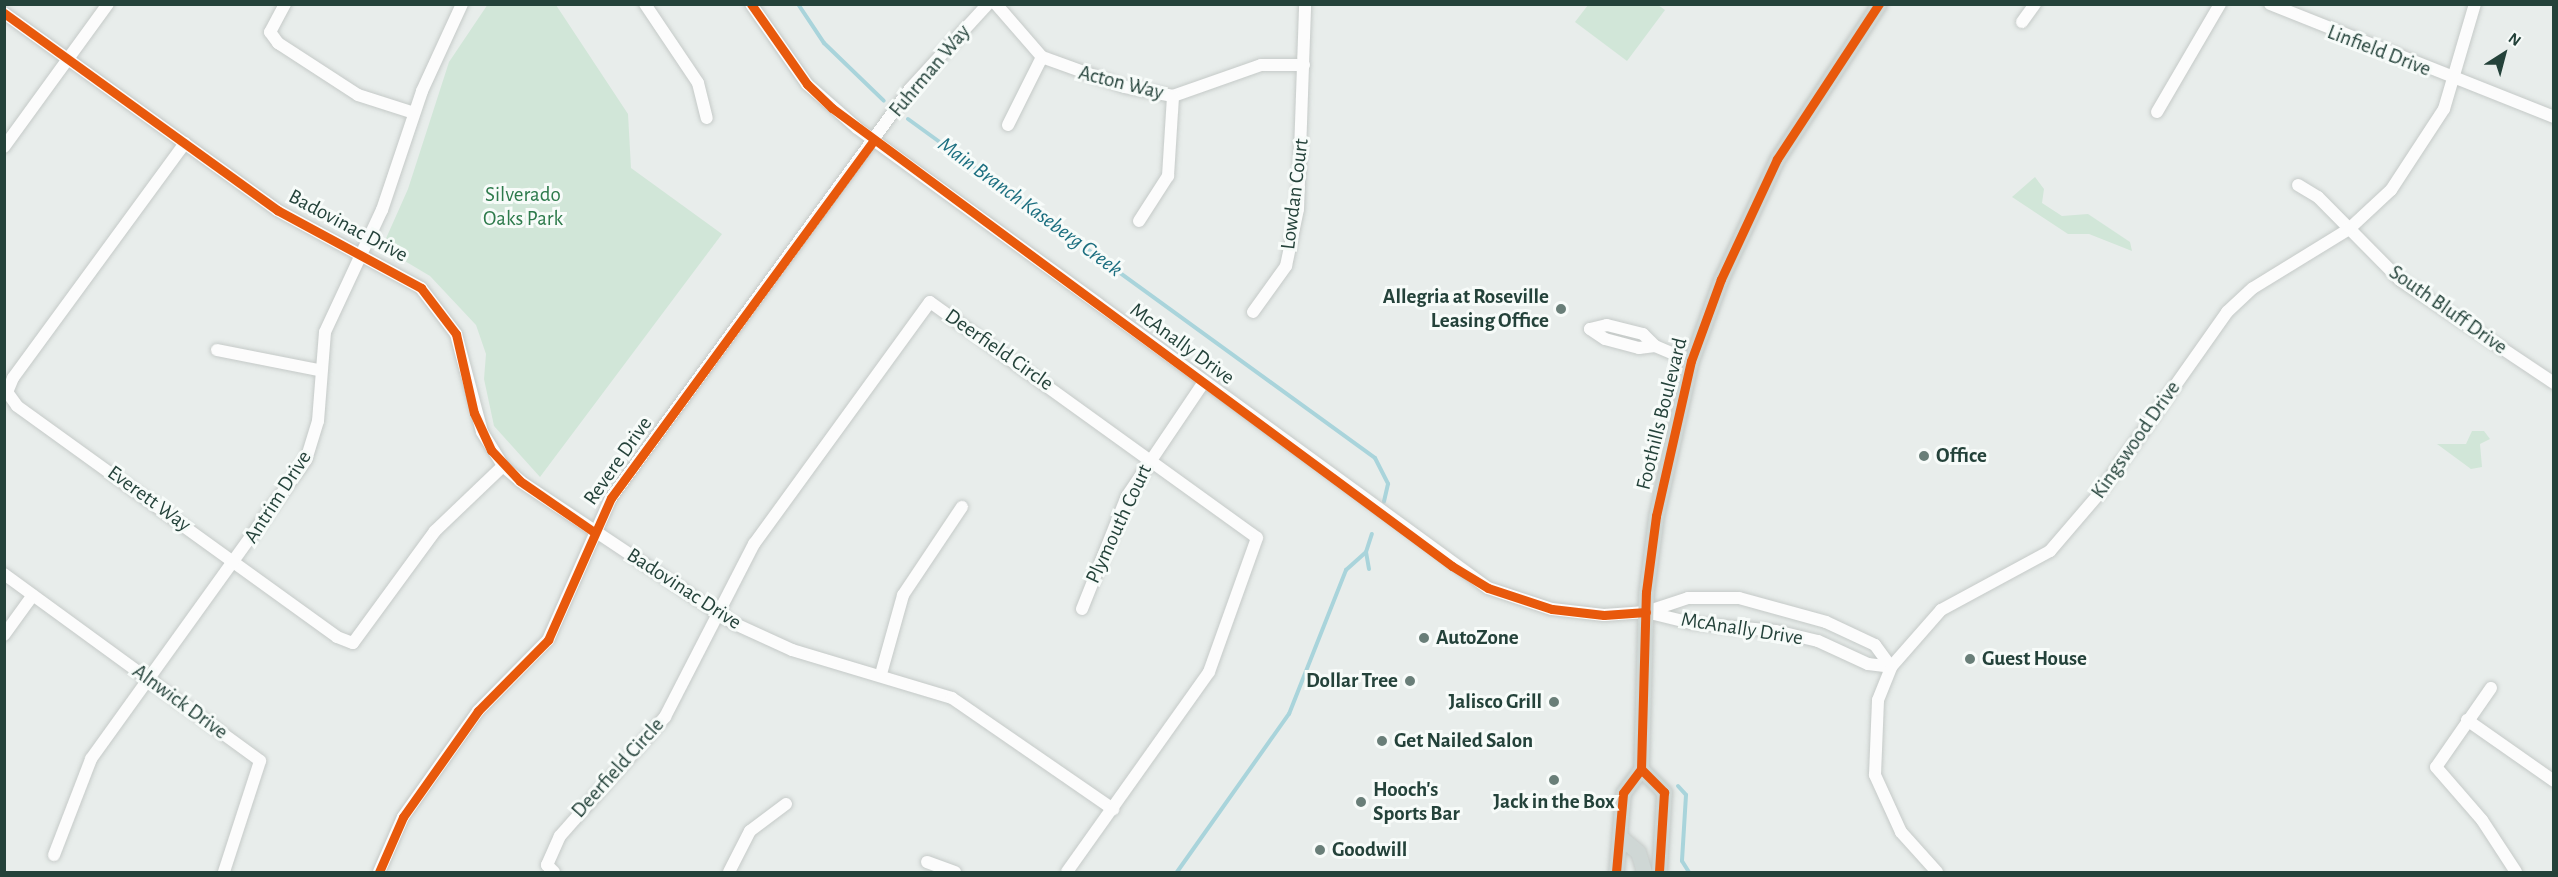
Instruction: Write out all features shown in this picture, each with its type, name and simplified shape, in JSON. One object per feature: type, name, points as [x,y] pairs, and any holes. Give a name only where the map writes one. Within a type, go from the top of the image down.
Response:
[{"type":"main road","name":"Foothills Boulevard","points":[[1641,769],[1646,612],[1656,516],[1691,361],[1725,270],[1777,159],[1879,4]]},
{"type":"main road","points":[[1616,873],[1623,793],[1641,769],[1664,792],[1659,873]]},
{"type":"main road","points":[[1619,836],[1638,852],[1644,873]]},
{"type":"street","points":[[4,147],[108,4]]},
{"type":"street","points":[[285,4],[270,32],[278,43],[358,95],[414,113]]},
{"type":"street","name":"Antrim Drive","points":[[54,855],[91,759],[236,561],[306,460],[318,421],[318,370],[325,332],[393,184],[414,113],[462,4]]},
{"type":"street","points":[[645,4],[698,83],[707,118]]},
{"type":"street","name":"McAnally Drive","points":[[751,4],[807,84],[874,140],[1488,588],[1552,609],[1646,612],[1691,623],[1776,631],[1818,641],[1868,664],[1891,667]]},
{"type":"street","name":"Fuhrman Way","points":[[874,140],[921,74],[988,4]]},
{"type":"street","name":"Acton Way","points":[[996,4],[1042,57],[1094,80],[1173,96],[1261,66],[1304,65]]},
{"type":"street","name":"Lowdan Court","points":[[1253,312],[1286,266],[1295,220],[1303,165],[1305,4]]},
{"type":"street","points":[[2022,22],[2035,4]]},
{"type":"street","points":[[2157,112],[2220,4]]},
{"type":"street","name":"Linfield Drive","points":[[2270,4],[2456,81],[2553,117]]},
{"type":"street","name":"Kingswood Drive","points":[[1936,873],[1901,832],[1875,775],[1878,700],[1891,667],[1941,610],[2050,550],[2098,495],[2227,312],[2253,288],[2349,230],[2413,162],[2456,81],[2475,4]]},
{"type":"street","name":"Badovinac Drive","points":[[4,13],[299,224],[421,288],[447,319],[464,357],[474,413],[503,466],[594,532],[719,614],[792,650],[924,686],[978,712],[1113,809]]},
{"type":"street","points":[[1008,125],[1042,57]]},
{"type":"street","points":[[1139,221],[1168,176],[1173,96]]},
{"type":"street","name":"Revere Drive","points":[[379,873],[399,824],[478,711],[548,640],[572,595],[594,532],[611,498],[874,140]]},
{"type":"street","name":"Everett Way","points":[[185,143],[7,392],[17,406],[236,561],[337,637],[353,643],[435,531],[503,466]]},
{"type":"street","name":"South Bluff Drive","points":[[2298,185],[2349,230],[2400,280],[2553,383]]},
{"type":"street","name":"Deerfield Circle","points":[[554,873],[548,865],[560,836],[665,717],[754,544],[930,302],[1150,456],[1257,538],[1209,672],[1067,873]]},
{"type":"street","points":[[1590,329],[1605,339],[1639,348],[1655,346],[1691,361]]},
{"type":"street","points":[[217,350],[318,370]]},
{"type":"street","name":"Plymouth Court","points":[[1082,609],[1127,496],[1150,456],[1204,382]]},
{"type":"street","points":[[881,675],[903,595],[962,507]]},
{"type":"street","name":"Alnwick Drive","points":[[4,574],[260,760],[224,873]]},
{"type":"street","points":[[4,634],[33,595]]},
{"type":"street","name":"McAnally Drive","points":[[1646,612],[1688,598],[1777,606],[1875,645],[1891,667]]},
{"type":"street","points":[[2491,688],[2436,767],[2482,820],[2516,873]]},
{"type":"street","points":[[2467,720],[2553,781]]},
{"type":"street","points":[[729,873],[750,831],[786,804]]},
{"type":"street","points":[[927,862],[955,873]]},
{"type":"green space","name":"Silverado Oaks Park","points":[[488,4],[556,5],[628,114],[631,168],[722,234],[540,477],[494,426],[484,379],[486,354],[476,325],[430,276],[388,251],[384,243],[408,189],[449,62]]},
{"type":"green space","points":[[1588,5],[1658,5],[1665,10],[1627,61],[1575,22]]},
{"type":"green space","points":[[2035,177],[2044,189],[2042,203],[2062,216],[2088,214],[2130,242],[2132,251],[2089,234],[2068,234],[2012,197]]},
{"type":"green space","points":[[2472,431],[2484,431],[2490,439],[2480,444],[2482,467],[2471,469],[2437,444],[2466,444]]},
{"type":"waterway","name":"Main Branch Kaseberg Creek","points":[[798,4],[824,43],[884,101]]},
{"type":"waterway","name":"Main Branch Kaseberg Creek","points":[[908,119],[1375,458],[1388,484],[1384,502]]},
{"type":"waterway","name":"Main Branch Kaseberg Creek","points":[[1369,569],[1366,552],[1372,534]]},
{"type":"waterway","points":[[1177,872],[1289,714],[1346,570],[1366,552]]},
{"type":"waterway","name":"Main Branch Kaseberg Creek","points":[[1678,786],[1686,795],[1682,861],[1689,872]]},
{"type":"cycle path","points":[[751,4],[807,84],[832,108],[1452,566],[1488,588],[1552,609],[1604,615],[1646,612]]},
{"type":"cycle path","points":[[1616,872],[1623,793],[1641,769],[1646,592],[1656,516],[1691,361],[1721,279],[1777,159],[1879,4]]},
{"type":"cycle path","points":[[4,13],[277,210],[421,288],[456,334],[474,413],[491,450],[520,481],[594,532]]},
{"type":"cycle path","points":[[379,872],[403,817],[478,711],[548,640],[611,498],[874,140]]},
{"type":"cycle path","points":[[1641,769],[1664,792],[1659,872]]},
{"type":"place","name":"Allegria at Roseville Leasing Office","points":[[1561,309]]},
{"type":"place","name":"Office","points":[[1924,456]]},
{"type":"place","name":"AutoZone","points":[[1424,638]]},
{"type":"place","name":"Guest House","points":[[1970,659]]},
{"type":"place","name":"Dollar Tree","points":[[1410,681]]},
{"type":"place","name":"Jalisco Grill","points":[[1554,702]]},
{"type":"place","name":"Get Nailed Salon","points":[[1382,741]]},
{"type":"place","name":"Jack in the Box","points":[[1554,780]]},
{"type":"place","name":"Hooch's Sports Bar","points":[[1361,802]]},
{"type":"place","name":"Goodwill","points":[[1320,850]]}]
